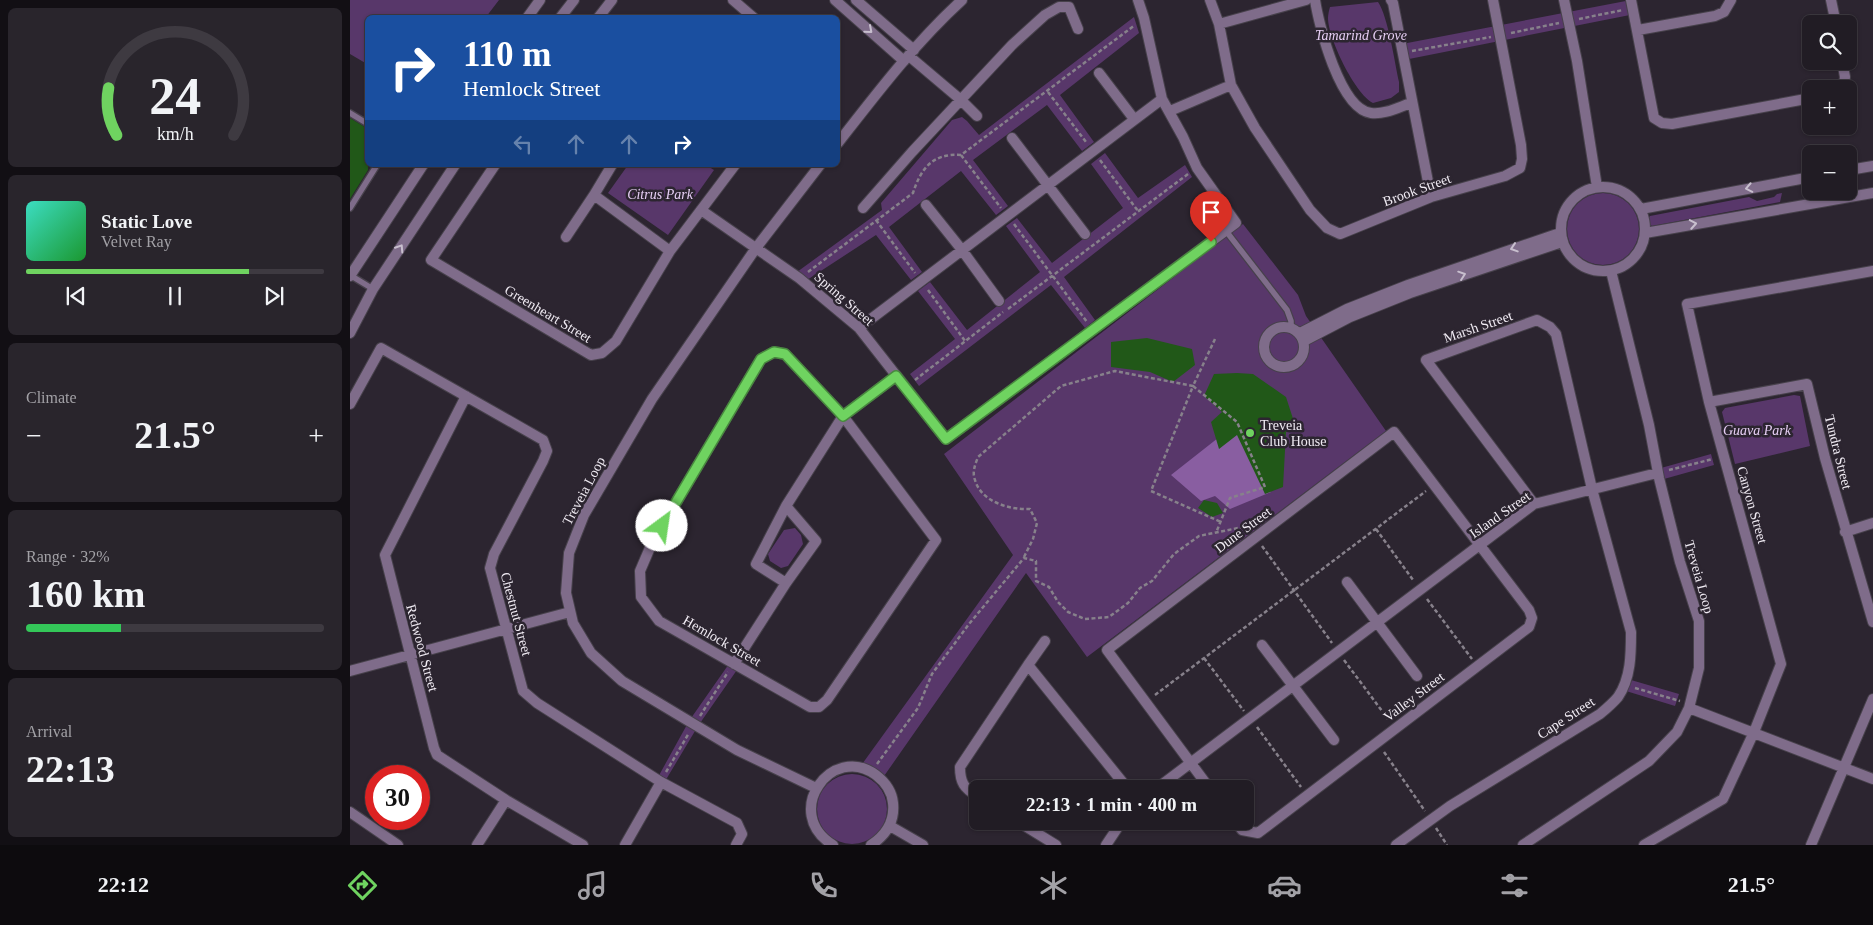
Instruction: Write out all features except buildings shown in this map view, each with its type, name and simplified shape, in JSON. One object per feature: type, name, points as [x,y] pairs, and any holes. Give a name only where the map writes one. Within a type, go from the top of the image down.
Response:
[{"type":"street","points":[[529,15],[540,0]]},
{"type":"street","points":[[562,15],[574,0]]},
{"type":"street","points":[[600,15],[612,0]]},
{"type":"street","points":[[734,0],[751,15]]},
{"type":"street","points":[[835,0],[909,55],[962,100],[977,116]]},
{"type":"street","points":[[856,0],[909,55]]},
{"type":"street","points":[[840,140],[938,21],[962,0]]},
{"type":"street","points":[[1138,0],[1144,18],[1162,99],[1170,111],[1196,168],[1236,222],[1226,231]]},
{"type":"street","name":"Brook Street","points":[[1210,0],[1219,24],[1231,86],[1255,128],[1310,210],[1327,228],[1340,234],[1431,197],[1505,176],[1520,168],[1522,159],[1521,145],[1493,0]]},
{"type":"street","points":[[1219,24],[1306,0]]},
{"type":"street","points":[[1315,0],[1318,25],[1332,68],[1359,109],[1369,113],[1380,113],[1412,103]]},
{"type":"street","points":[[1391,0],[1394,3],[1431,197]]},
{"type":"street","points":[[1564,0],[1577,61],[1597,186]]},
{"type":"street","points":[[1638,30],[1715,16],[1724,12],[1731,0]]},
{"type":"street","points":[[1831,0],[1834,15]]},
{"type":"street","points":[[1632,4],[1654,118],[1662,123],[1672,124],[1802,100]]},
{"type":"street","points":[[863,208],[912,152],[1012,45],[1045,15],[1059,7],[1069,7],[1078,29]]},
{"type":"street","points":[[1098,72],[1134,119]]},
{"type":"street","points":[[1170,111],[1231,86]]},
{"type":"street","points":[[859,328],[1162,99]]},
{"type":"street","points":[[1012,138],[1085,234]]},
{"type":"street","points":[[1857,169],[1873,166]]},
{"type":"street","points":[[350,275],[422,167]]},
{"type":"street","points":[[350,333],[373,289],[454,167]]},
{"type":"street","name":"Greenheart Street","points":[[494,167],[431,260],[591,355],[602,352],[616,340],[670,251],[730,167]]},
{"type":"street","points":[[566,237],[611,167]]},
{"type":"street","name":"Treveia Loop","points":[[816,788],[737,750],[622,681],[591,653],[573,623],[566,593],[569,553],[584,515],[652,399],[756,248],[818,167]]},
{"type":"street","points":[[1641,209],[1802,179]]},
{"type":"street","points":[[1597,186],[1610,186],[1633,198],[1641,209],[1645,220],[1642,246],[1624,266],[1598,271],[1576,262],[1568,253],[1561,238],[1561,220],[1565,208],[1584,190],[1597,186]]},
{"type":"street","points":[[1645,233],[1873,193]]},
{"type":"street","points":[[594,195],[670,251]]},
{"type":"street","points":[[926,205],[999,301]]},
{"type":"street","points":[[701,210],[756,248]]},
{"type":"street","name":"Spring Street","points":[[756,248],[799,278],[859,328],[946,439],[1226,231]]},
{"type":"street","points":[[1298,334],[1347,309],[1408,285],[1561,238]]},
{"type":"street","name":"Treveia Loop","points":[[1523,845],[1649,761],[1677,732],[1690,706],[1699,668],[1699,621],[1680,562],[1657,472],[1649,425],[1611,270]]},
{"type":"street","name":"Canyon Street","points":[[1644,845],[1723,799],[1754,732],[1782,664],[1709,402],[1687,304],[1873,271]]},
{"type":"street","name":"Marsh Street","points":[[1534,504],[1426,360],[1537,320],[1550,327],[1556,334],[1592,489]]},
{"type":"street","name":"Chestnut Street","points":[[350,404],[381,348],[543,440],[547,450],[543,461],[494,554],[490,568],[523,691],[537,704],[661,782],[737,823],[742,834],[736,845]]},
{"type":"street","name":"Hemlock Street","points":[[774,352],[785,354],[843,416],[936,540],[827,700],[819,707],[810,707],[660,621],[641,597],[640,571],[652,543],[761,359],[774,352]]},
{"type":"street","points":[[786,583],[756,564],[786,506],[843,416],[896,376]]},
{"type":"street","name":"Tundra Street","points":[[1709,402],[1807,384],[1825,458],[1873,622]]},
{"type":"street","name":"Redwood Street","points":[[466,396],[385,555],[409,654],[437,754],[506,800],[583,845]]},
{"type":"street","name":"Dune Street","points":[[1191,763],[1107,650],[1394,432],[1479,546]]},
{"type":"street","name":"Island Street","points":[[1168,780],[1294,687],[1378,621],[1534,504],[1657,472]]},
{"type":"street","name":"Cape Street","points":[[1396,845],[1450,806],[1600,714],[1618,698],[1627,679],[1631,654],[1631,632],[1592,489]]},
{"type":"street","points":[[734,664],[786,583],[816,541],[786,506]]},
{"type":"street","points":[[1846,532],[1873,524]]},
{"type":"street","name":"Valley Street","points":[[1242,830],[1258,833],[1529,628],[1532,618],[1529,610],[1479,546]]},
{"type":"street","points":[[1347,582],[1378,621],[1417,676]]},
{"type":"street","points":[[350,671],[570,612]]},
{"type":"street","points":[[969,792],[966,790],[960,778],[960,767],[1045,641]]},
{"type":"street","points":[[1262,644],[1334,740]]},
{"type":"street","points":[[1028,664],[1121,780]]},
{"type":"street","points":[[1812,845],[1873,699]]},
{"type":"street","points":[[1690,706],[1873,778]]},
{"type":"street","points":[[1191,763],[1203,780]]},
{"type":"street","points":[[828,844],[820,834],[812,817],[812,798],[816,788],[824,778],[834,771],[860,768],[872,772],[882,779],[889,789],[893,801],[894,814],[890,826],[885,834],[871,845]]},
{"type":"street","points":[[625,845],[661,782]]},
{"type":"street","points":[[477,845],[506,800]]},
{"type":"street","points":[[350,812],[398,845]]},
{"type":"street","points":[[890,826],[923,845]]},
{"type":"street","points":[[1032,830],[1056,845]]},
{"type":"street","points":[[1106,845],[1116,830]]},
{"type":"lane","points":[[350,113],[365,122]]},
{"type":"lane","points":[[350,208],[376,167]]},
{"type":"lane","points":[[1226,231],[1284,306],[1298,334]]},
{"type":"lane","points":[[350,275],[373,289]]},
{"type":"path","points":[[1404,53],[1568,21],[1632,4]]},
{"type":"path","points":[[799,278],[913,193],[916,183],[925,168],[934,160],[948,154],[961,155],[1144,18]]},
{"type":"path","points":[[961,155],[1092,329]]},
{"type":"path","points":[[906,388],[1196,168]]},
{"type":"path","points":[[1215,340],[1193,386],[1150,491],[1221,522]]},
{"type":"path","points":[[1024,558],[1033,539],[1037,522],[1030,509],[1016,510],[997,504],[983,492],[975,481],[974,470],[978,457],[1061,386],[1115,371],[1193,386],[1237,422],[1265,486],[1230,498],[1216,533]]},
{"type":"path","points":[[1657,472],[1724,456]]},
{"type":"path","points":[[1146,702],[1433,485]]},
{"type":"path","points":[[1624,685],[1690,706]]},
{"type":"path","points":[[1378,742],[1447,845]]},
{"type":"green space","points":[[350,0],[499,0],[488,15],[365,15],[365,63],[350,54]]},
{"type":"green space","points":[[1631,0],[1635,14],[1404,60],[1402,44]]},
{"type":"green space","name":"Tamarind Grove","points":[[1378,2],[1385,18],[1391,41],[1399,82],[1399,92],[1391,98],[1373,103],[1358,89],[1344,65],[1332,38],[1328,17],[1330,7]]},
{"type":"green space","points":[[1134,17],[1139,33],[1060,95],[1094,142],[1082,151],[1047,105],[973,160],[1008,206],[996,215],[961,171],[889,227],[922,272],[911,280],[876,235],[807,280],[797,272],[882,210],[881,203],[952,120],[962,117],[979,135]]},
{"type":"green space","points":[[1105,153],[1138,198],[1185,165],[1192,177],[1064,277],[1095,320],[1085,328],[1051,285],[919,386],[910,374],[955,339],[918,291],[930,282],[967,330],[1040,272],[1006,226],[1017,218],[1052,263],[1123,208],[1091,164]]},
{"type":"green space","name":"Citrus Park","points":[[627,167],[709,167],[714,170],[668,235],[608,193]]},
{"type":"green space","points":[[1603,193],[1623,199],[1633,209],[1639,229],[1633,249],[1623,259],[1603,265],[1583,259],[1573,249],[1567,229],[1573,209],[1583,199]]},
{"type":"green space","points":[[1782,193],[1780,202],[1652,226],[1648,223],[1650,216],[1749,197],[1757,201]]},
{"type":"green space","points":[[1243,224],[1298,295],[1306,316],[1386,431],[1087,657],[1026,573],[882,779],[860,767],[1013,555],[944,454]]},
{"type":"green space","name":"Guava Park","points":[[1794,395],[1800,396],[1810,446],[1735,464],[1722,412],[1725,408]]},
{"type":"green space","points":[[1711,454],[1714,465],[1664,479],[1661,468]]},
{"type":"green space","points":[[795,528],[801,535],[803,544],[788,566],[781,568],[770,561],[768,554],[784,530]]},
{"type":"green space","points":[[731,661],[739,667],[698,726],[664,783],[657,779],[689,721]]},
{"type":"green space","points":[[1631,680],[1679,694],[1675,706],[1626,691]]},
{"type":"green space","points":[[852,774],[865,777],[877,784],[884,796],[887,809],[884,822],[877,834],[865,841],[852,844],[839,841],[827,834],[820,822],[817,809],[820,796],[827,784],[839,777]]},
{"type":"shaded area","points":[[1242,429],[1271,492],[1230,509],[1215,496],[1201,501],[1171,475],[1218,438]]},
{"type":"place","name":"Treveia Club House","points":[[1250,433]]},
{"type":"route","points":[[662,526],[761,359],[774,352],[785,354],[843,416],[896,376],[946,439],[1211,242]]}]
